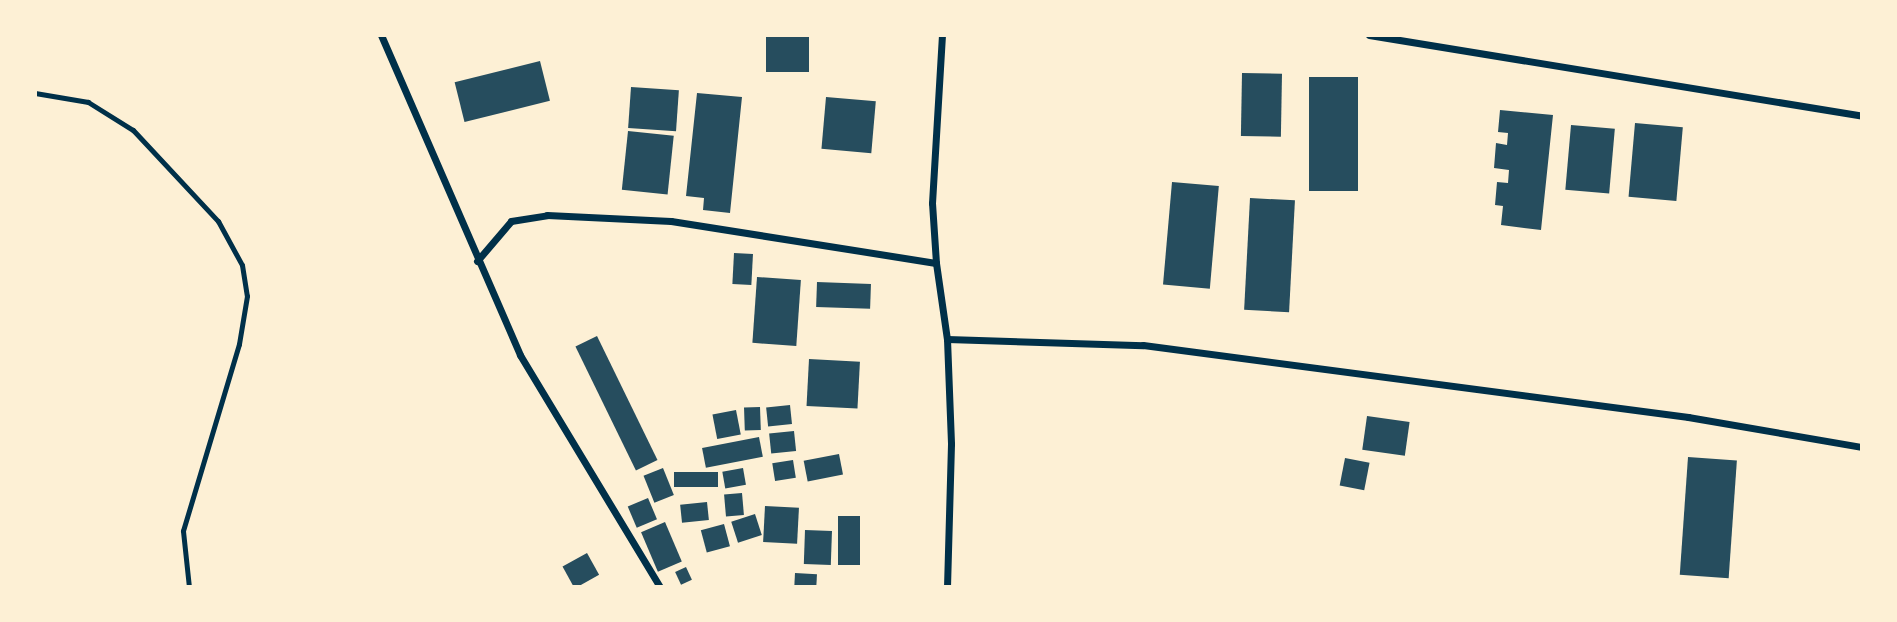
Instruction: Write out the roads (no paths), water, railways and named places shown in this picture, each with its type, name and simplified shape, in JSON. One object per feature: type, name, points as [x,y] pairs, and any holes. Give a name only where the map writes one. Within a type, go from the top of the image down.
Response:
[{"type":"street","points":[[381,35],[520,355],[660,587]]},
{"type":"street","points":[[942,35],[932,203],[936,263],[947,340],[951,444],[947,587]]},
{"type":"street","points":[[1369,35],[1862,116]]},
{"type":"street","points":[[477,261],[511,221],[547,215],[671,220],[936,263]]},
{"type":"street","points":[[947,340],[1143,345],[1688,417],[1862,447]]},
{"type":"lane","points":[[35,93],[88,102],[133,130],[218,221],[242,265],[247,296],[239,344],[183,531],[190,587]]}]
